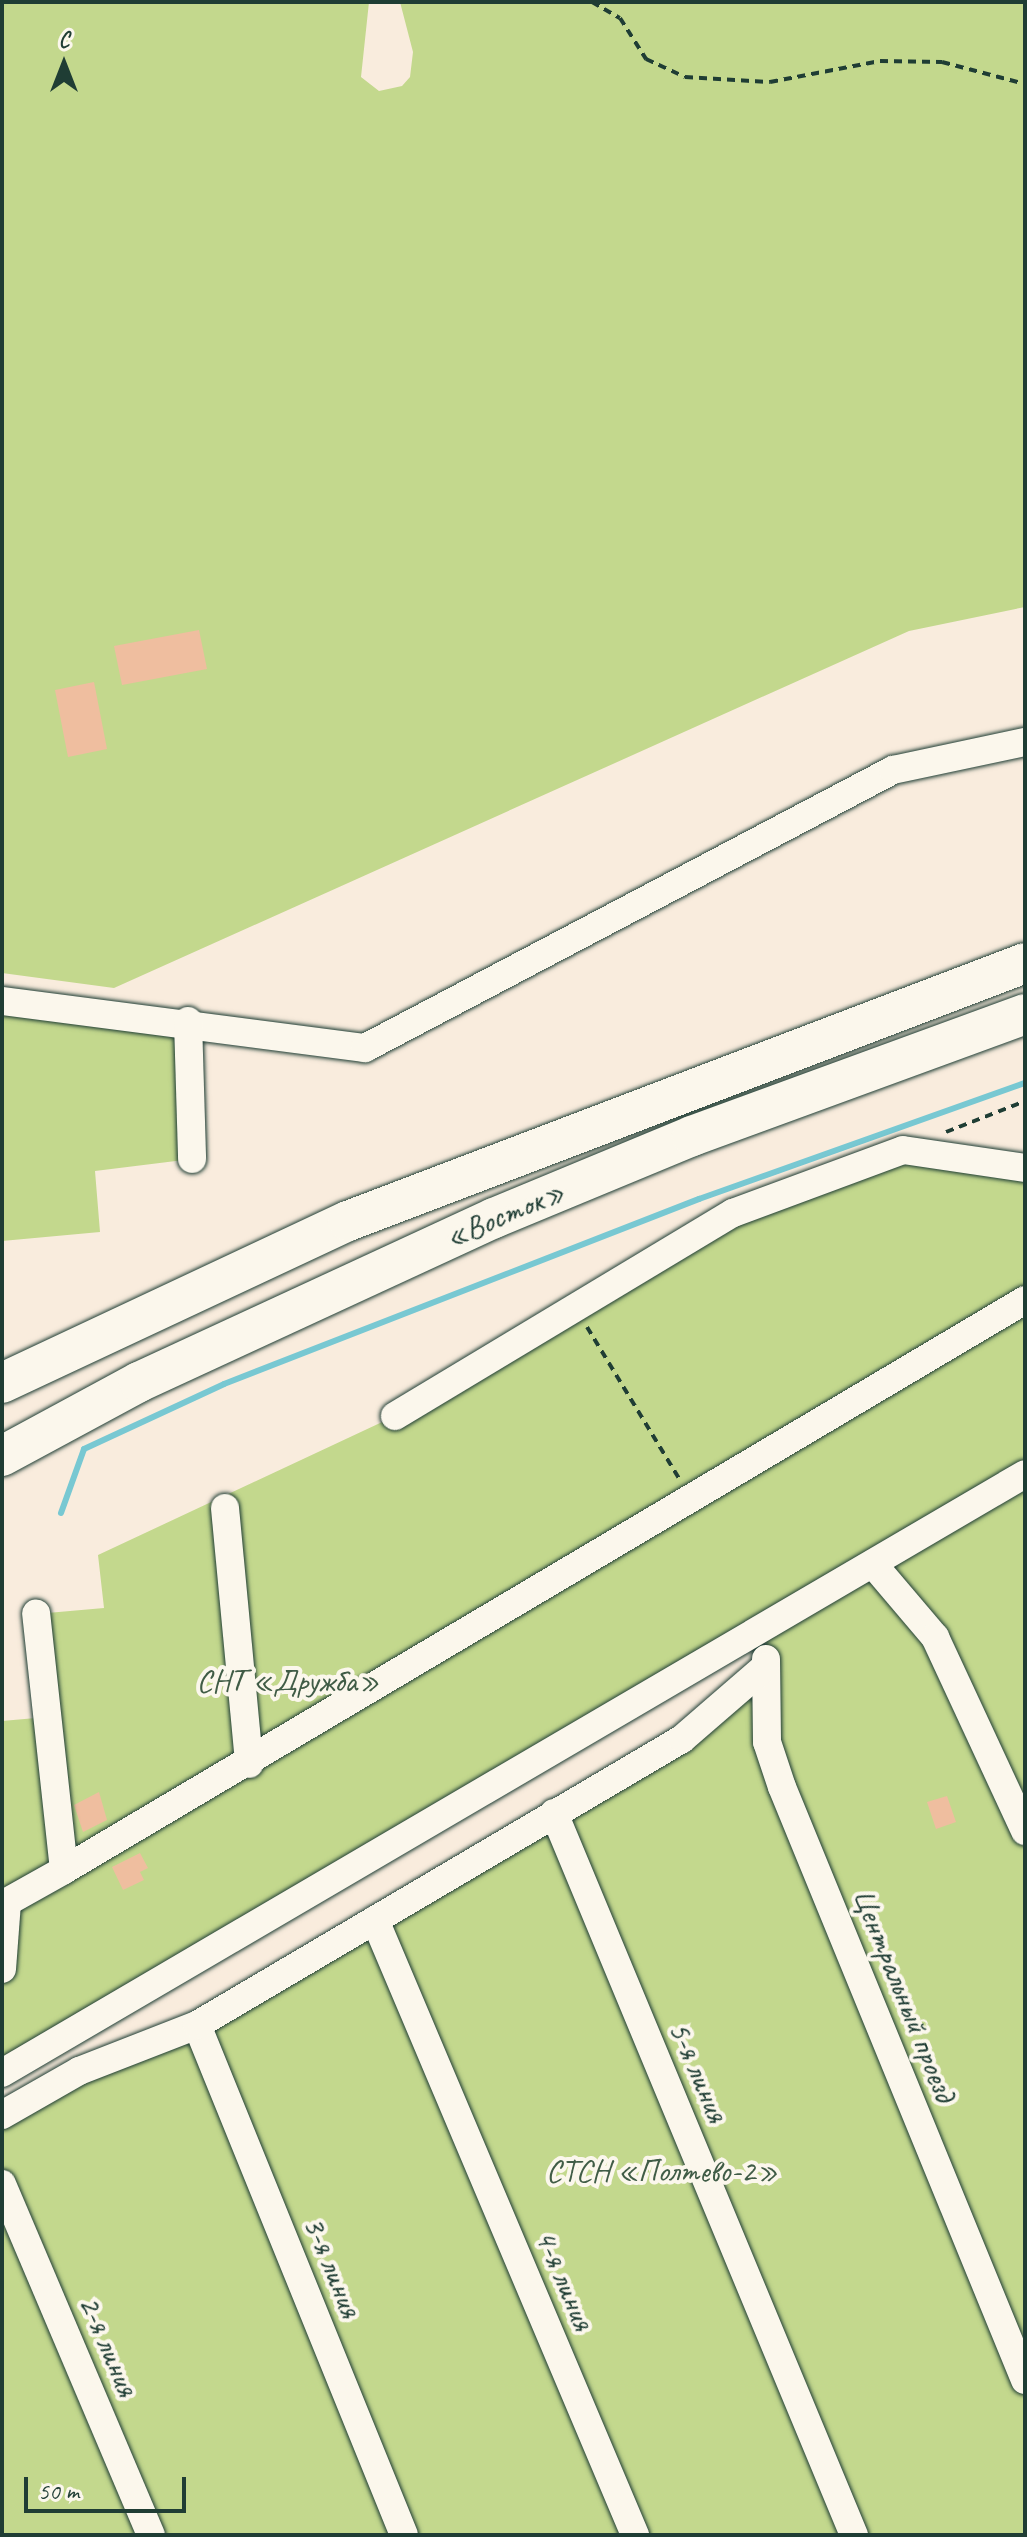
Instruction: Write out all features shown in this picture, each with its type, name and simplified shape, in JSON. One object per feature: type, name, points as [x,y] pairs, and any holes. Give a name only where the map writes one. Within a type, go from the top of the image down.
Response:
[{"type":"highway","name":"«Восток»","points":[[2,1383],[348,1221],[1025,963]]},
{"type":"highway","name":"«Восток»","points":[[2,1456],[139,1382],[494,1218],[692,1136],[1025,1014]]},
{"type":"street","points":[[2,1001],[188,1021],[365,1048],[893,770],[1025,742]]},
{"type":"street","points":[[188,1021],[192,1159]]},
{"type":"street","points":[[395,1416],[733,1213],[903,1150],[1025,1168]]},
{"type":"street","points":[[2,1969],[4,1901],[249,1764],[1025,1300]]},
{"type":"street","points":[[2,2073],[1025,1474]]},
{"type":"street","points":[[225,1508],[249,1764]]},
{"type":"street","points":[[873,1564],[935,1637],[1025,1831]]},
{"type":"street","points":[[36,1614],[64,1870]]},
{"type":"street","name":"Центральный проезд","points":[[768,1626],[765,1667],[767,1742],[782,1787],[1025,2380]]},
{"type":"street","points":[[2,2115],[79,2071],[197,2025],[682,1739],[765,1667]]},
{"type":"street","name":"5-я линия","points":[[554,1813],[854,2535]]},
{"type":"street","name":"4-я линия","points":[[375,1920],[635,2535]]},
{"type":"street","name":"3-я линия","points":[[197,2025],[404,2535]]},
{"type":"street","name":"2-я линия","points":[[2,2184],[151,2535]]},
{"type":"path","points":[[592,2],[620,18],[646,59],[685,77],[770,82],[880,61],[942,62],[1025,84]]},
{"type":"path","points":[[903,1150],[1025,1101]]},
{"type":"path","points":[[576,1308],[692,1499]]},
{"type":"green space","points":[[2,2],[369,2],[361,77],[379,91],[402,86],[410,77],[413,52],[400,2],[1025,2],[1025,607],[909,631],[114,988],[2,973]]},
{"type":"green space","points":[[2,998],[188,1021],[192,1159],[95,1171],[100,1232],[2,1241]]},
{"type":"green space","name":"СТСН «Полтево-2»","points":[[903,1150],[1025,1168],[1025,2535],[2,2535],[2,2115],[197,2025],[554,1813],[765,1667],[767,1627],[2,2073],[2,1721],[47,1717],[36,1614],[104,1608],[98,1555],[395,1416],[733,1213]]},
{"type":"building","points":[[199,630],[207,669],[122,685],[114,646]]},
{"type":"building","points":[[94,682],[107,749],[68,757],[55,690]]},
{"type":"building","points":[[99,1792],[107,1820],[83,1832],[74,1805]]},
{"type":"building","points":[[947,1796],[956,1822],[936,1829],[927,1802]]},
{"type":"building","points":[[140,1853],[148,1868],[140,1872],[144,1880],[123,1890],[112,1867]]},
{"type":"waterway","points":[[61,1513],[84,1449],[224,1384],[699,1199],[1025,1083]]},
{"type":"park label","name":"СНТ «Дружба»","points":[[288,1681]]}]
